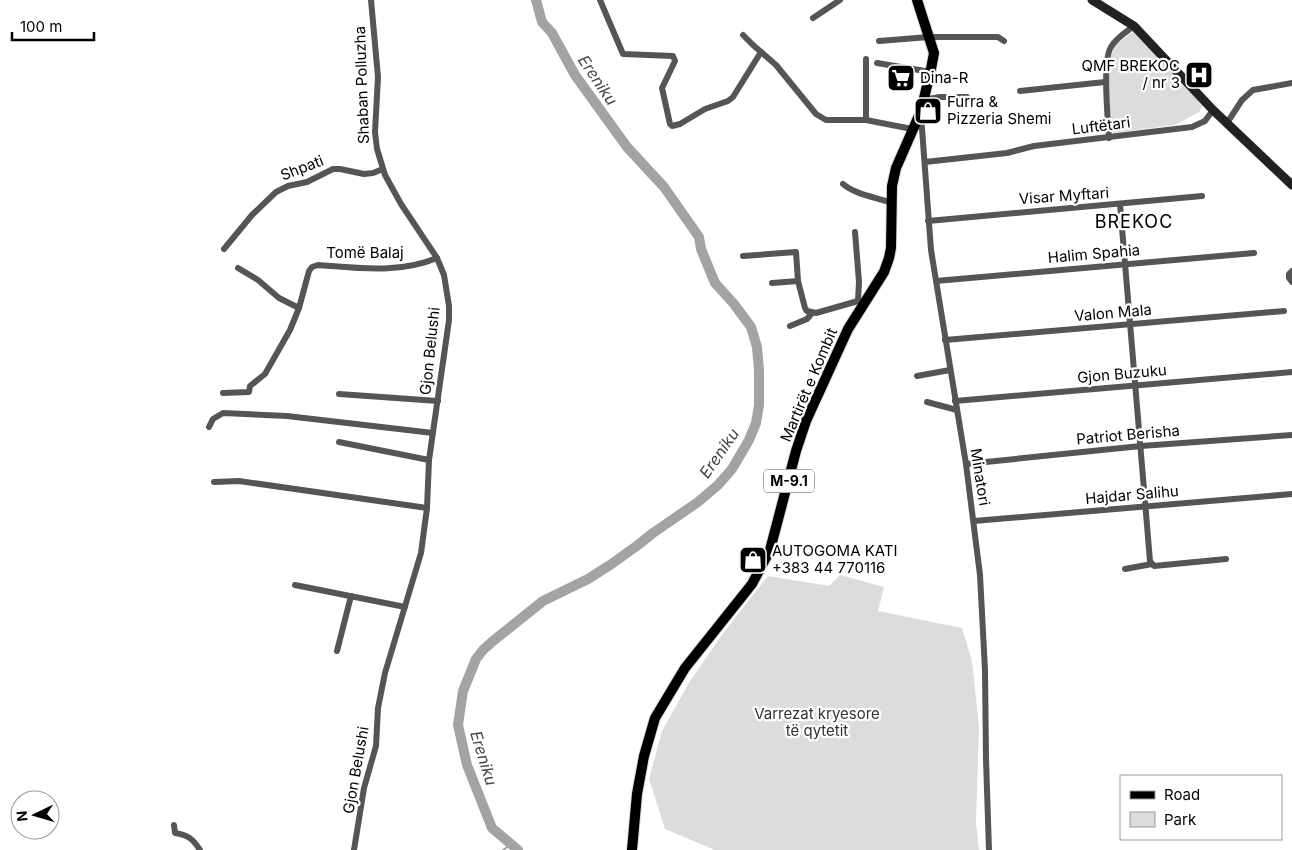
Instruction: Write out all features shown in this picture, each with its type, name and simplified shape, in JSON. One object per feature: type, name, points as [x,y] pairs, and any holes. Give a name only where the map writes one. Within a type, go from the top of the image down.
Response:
[{"type":"main road","name":"Martirët e Kombit","points":[[632,845],[637,794],[644,756],[655,718],[685,668],[752,584],[770,550],[796,451],[806,421],[861,302],[884,272],[889,258],[891,248],[892,186],[896,168],[921,111],[934,53],[917,0]]},
{"type":"main road","points":[[1092,0],[1134,26],[1213,110],[1292,185]]},
{"type":"street","name":"Shaban Polluzha","points":[[371,0],[378,77],[375,132],[377,149],[383,169]]},
{"type":"street","points":[[600,0],[623,54],[673,56],[675,61],[662,88],[672,126],[680,124],[691,116],[734,97],[761,52]]},
{"type":"street","points":[[813,18],[840,0]]},
{"type":"street","points":[[1108,138],[1106,82],[1110,48],[1134,26]]},
{"type":"street","points":[[743,35],[776,65],[816,114],[826,120],[866,120],[912,130]]},
{"type":"street","points":[[879,41],[929,37],[998,37],[1004,41]]},
{"type":"street","points":[[866,58],[866,120]]},
{"type":"street","points":[[877,63],[931,72]]},
{"type":"street","points":[[1020,91],[1106,82]]},
{"type":"street","points":[[1227,123],[1242,100],[1254,90],[1292,83]]},
{"type":"street","points":[[924,100],[940,97],[967,97]]},
{"type":"street","name":"Luftëtari","points":[[925,162],[1007,153],[1034,146],[1192,127],[1205,121],[1213,110]]},
{"type":"street","name":"Minatori","points":[[921,111],[928,221],[974,520],[983,617],[990,850]]},
{"type":"street","name":"Shpati","points":[[224,249],[252,215],[276,192],[288,186],[307,182],[333,169],[364,174],[383,169]]},
{"type":"street","name":"Gjon Belushi","points":[[354,850],[364,788],[376,746],[385,673],[421,553],[427,508],[429,460],[449,313],[444,275],[437,258],[401,204],[383,169]]},
{"type":"street","points":[[843,184],[849,189],[892,202]]},
{"type":"street","name":"Visar Myftari","points":[[928,221],[1202,196]]},
{"type":"street","points":[[1120,204],[1152,564]]},
{"type":"street","points":[[742,256],[796,252],[798,281],[805,308],[812,313],[861,302],[855,232]]},
{"type":"street","name":"Halim Spahia","points":[[936,281],[1254,253]]},
{"type":"street","name":"Tomë Balaj","points":[[222,393],[249,392],[250,386],[265,374],[290,330],[312,266],[364,269],[398,268],[437,258]]},
{"type":"street","points":[[238,268],[258,280],[279,298],[299,308]]},
{"type":"street","points":[[1292,271],[1289,274],[1292,282]]},
{"type":"street","points":[[772,283],[798,281]]},
{"type":"street","name":"Valon Mala","points":[[945,340],[1284,311]]},
{"type":"street","points":[[790,326],[807,320],[812,313]]},
{"type":"street","points":[[917,376],[950,370]]},
{"type":"street","name":"Gjon Buzuku","points":[[955,401],[1292,372]]},
{"type":"street","points":[[339,394],[438,401]]},
{"type":"street","points":[[927,402],[956,410]]},
{"type":"street","points":[[209,427],[212,419],[223,413],[287,416],[433,433]]},
{"type":"street","name":"Patriot Berisha","points":[[966,464],[1141,446],[1292,435]]},
{"type":"street","points":[[339,442],[429,460]]},
{"type":"street","points":[[214,482],[239,481],[427,508]]},
{"type":"street","name":"Hajdar Salihu","points":[[974,520],[1292,494]]},
{"type":"street","points":[[1125,568],[1152,564],[1154,566],[1226,559]]},
{"type":"street","points":[[295,585],[405,607]]},
{"type":"street","points":[[337,651],[351,596]]},
{"type":"street","points":[[174,825],[175,833],[184,834],[192,839],[200,850]]},
{"type":"green space","points":[[1133,32],[1203,105],[1199,112],[1175,125],[1113,133],[1108,89],[1109,66],[1115,47]]},
{"type":"green space","name":"Varrezat kryesore të qytetit","points":[[840,575],[884,587],[878,611],[962,628],[972,661],[979,726],[976,823],[979,850],[715,850],[665,829],[649,779],[662,731],[690,681],[724,632],[768,576],[829,586]]},
{"type":"waterway","name":"Ereniku","points":[[518,850],[492,828],[467,765],[458,725],[463,691],[476,659],[493,641],[543,601],[588,579],[610,565],[698,502],[718,485],[732,469],[749,440],[756,423],[759,405],[757,347],[751,327],[715,283],[701,249],[699,237],[664,187],[627,147],[575,75],[552,33],[542,22],[536,0]]},
{"type":"waterway","points":[[503,850],[512,844]]},
{"type":"place","name":"QMF BREKOC / nr 3","points":[[1199,75]]},
{"type":"place","name":"Dina-R","points":[[901,78]]},
{"type":"place","name":"Furra & Pizzeria Shemi","points":[[928,111]]},
{"type":"place","name":"AUTOGOMA KATI +383 44 770116","points":[[753,560]]},
{"type":"district","name":"BREKOC","points":[[1134,222]]}]
